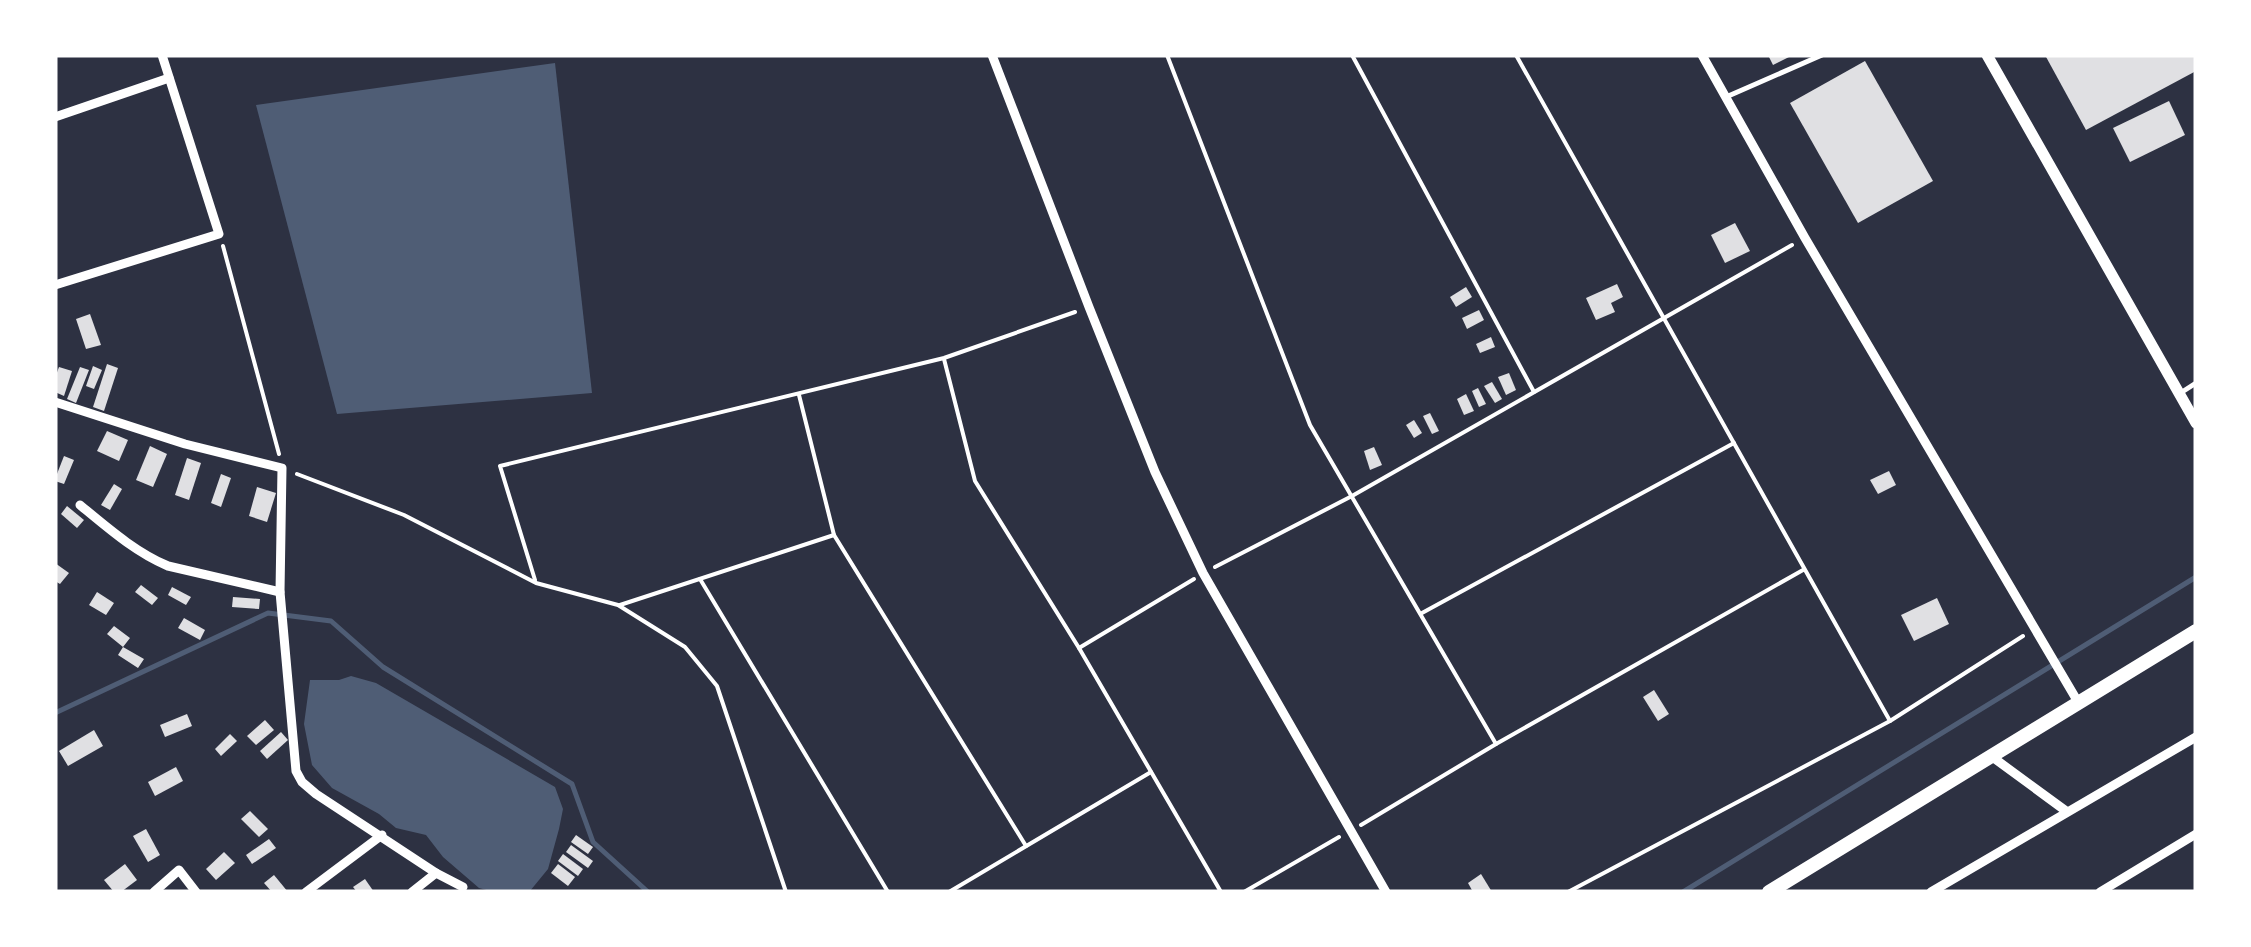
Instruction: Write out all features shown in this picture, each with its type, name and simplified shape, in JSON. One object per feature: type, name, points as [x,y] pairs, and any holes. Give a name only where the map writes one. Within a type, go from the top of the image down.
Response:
[{"type":"main road","points":[[1769,892],[2196,631]]},
{"type":"street","points":[[55,285],[220,234],[162,55]]},
{"type":"street","points":[[992,55],[1155,472],[1203,573],[1386,892]]},
{"type":"street","points":[[1702,55],[2078,702]]},
{"type":"street","points":[[1987,55],[2196,423]]},
{"type":"street","points":[[55,117],[170,78]]},
{"type":"street","points":[[55,402],[185,444],[282,468],[280,592],[296,771],[316,794],[462,887]]},
{"type":"street","points":[[80,505],[136,550],[168,566],[280,592]]},
{"type":"street","points":[[1931,892],[2196,737]]},
{"type":"street","points":[[1991,756],[2066,811]]},
{"type":"street","points":[[2100,892],[2196,834]]},
{"type":"street","points":[[306,892],[382,835]]},
{"type":"street","points":[[154,892],[179,870],[196,892]]},
{"type":"street","points":[[412,892],[436,873]]},
{"type":"lane","points":[[1726,97],[1822,55]]},
{"type":"lane","points":[[2179,394],[2196,383]]},
{"type":"path","points":[[1166,55],[1310,425],[1496,744]]},
{"type":"path","points":[[1352,55],[1534,392]]},
{"type":"path","points":[[1516,55],[1890,721]]},
{"type":"path","points":[[220,234],[282,468],[404,515],[536,583],[618,605],[685,647],[717,686],[786,892]]},
{"type":"path","points":[[1079,648],[1203,573],[1352,496],[1805,238]]},
{"type":"path","points":[[536,583],[500,466],[944,358],[1089,307]]},
{"type":"path","points":[[944,358],[975,480],[1079,648],[1221,892]]},
{"type":"path","points":[[799,393],[834,535],[1026,846]]},
{"type":"path","points":[[1421,614],[1734,444]]},
{"type":"path","points":[[618,605],[834,535]]},
{"type":"path","points":[[1244,892],[1805,569]]},
{"type":"path","points":[[700,579],[888,892]]},
{"type":"path","points":[[1568,892],[1890,721],[2035,628]]},
{"type":"path","points":[[949,892],[1151,772]]},
{"type":"water","points":[[555,63],[592,393],[337,414],[256,105]]},
{"type":"water","points":[[351,676],[376,683],[555,787],[563,809],[559,829],[548,869],[530,891],[494,892],[479,888],[443,857],[426,835],[396,828],[332,788],[312,765],[304,724],[310,680]]},
{"type":"building","points":[[1768,55],[1793,55],[1773,65]]},
{"type":"building","points":[[2045,55],[2196,55],[2196,71],[2086,130]]},
{"type":"building","points":[[1865,61],[1933,181],[1858,223],[1790,103]]},
{"type":"building","points":[[2169,101],[2185,135],[2130,162],[2113,128]]},
{"type":"building","points":[[1735,223],[1750,251],[1725,263],[1711,235]]},
{"type":"building","points":[[1617,284],[1623,297],[1611,303],[1615,312],[1596,320],[1586,298]]},
{"type":"building","points":[[1466,287],[1472,297],[1456,307],[1450,297]]},
{"type":"building","points":[[1479,310],[1484,320],[1467,329],[1462,318]]},
{"type":"building","points":[[90,314],[101,345],[86,349],[76,319]]},
{"type":"building","points":[[1491,337],[1495,347],[1480,353],[1476,344]]},
{"type":"building","points":[[107,364],[118,368],[104,411],[93,407]]},
{"type":"building","points":[[93,366],[102,370],[94,389],[86,386]]},
{"type":"building","points":[[59,367],[72,371],[64,396],[55,392]]},
{"type":"building","points":[[80,367],[89,370],[76,403],[67,399]]},
{"type":"building","points":[[1509,373],[1516,390],[1506,395],[1498,377]]},
{"type":"building","points":[[1492,382],[1502,399],[1495,403],[1484,386]]},
{"type":"building","points":[[1478,388],[1486,404],[1479,407],[1472,391]]},
{"type":"building","points":[[1466,394],[1474,411],[1464,415],[1457,399]]},
{"type":"building","points":[[1430,413],[1439,431],[1432,434],[1423,416]]},
{"type":"building","points":[[1414,420],[1422,433],[1414,438],[1406,425]]},
{"type":"building","points":[[107,431],[128,440],[119,461],[97,451]]},
{"type":"building","points":[[150,446],[167,454],[153,487],[136,480]]},
{"type":"building","points":[[1374,447],[1382,465],[1370,470],[1364,451]]},
{"type":"building","points":[[64,456],[74,460],[64,484],[55,479]]},
{"type":"building","points":[[187,458],[201,463],[189,500],[175,495]]},
{"type":"building","points":[[1889,471],[1896,485],[1878,494],[1870,480]]},
{"type":"building","points":[[221,474],[231,478],[221,507],[211,503]]},
{"type":"building","points":[[114,484],[122,489],[110,510],[101,505]]},
{"type":"building","points":[[257,487],[276,493],[267,522],[249,516]]},
{"type":"building","points":[[67,506],[84,520],[77,528],[61,514]]},
{"type":"building","points":[[55,563],[69,573],[60,584],[55,581]]},
{"type":"building","points":[[141,585],[158,598],[152,605],[135,592]]},
{"type":"building","points":[[172,587],[191,597],[186,605],[168,595]]},
{"type":"building","points":[[97,592],[114,603],[106,615],[89,605]]},
{"type":"building","points":[[233,597],[260,599],[259,609],[232,607]]},
{"type":"building","points":[[1937,598],[1949,624],[1914,641],[1901,615]]},
{"type":"building","points":[[184,618],[205,630],[200,640],[178,628]]},
{"type":"building","points":[[114,626],[130,638],[123,647],[107,634]]},
{"type":"building","points":[[123,647],[144,659],[138,668],[118,655]]},
{"type":"building","points":[[1654,690],[1669,714],[1658,721],[1643,697]]},
{"type":"building","points":[[187,714],[192,726],[165,737],[160,725]]},
{"type":"building","points":[[265,720],[274,730],[256,745],[247,736]]},
{"type":"building","points":[[94,730],[103,746],[68,766],[59,751]]},
{"type":"building","points":[[281,732],[288,740],[267,759],[260,751]]},
{"type":"building","points":[[230,734],[237,741],[221,756],[215,749]]},
{"type":"building","points":[[176,767],[183,781],[155,796],[148,782]]},
{"type":"building","points":[[250,811],[268,829],[259,837],[241,819]]},
{"type":"building","points":[[146,829],[160,855],[148,862],[133,836]]},
{"type":"building","points":[[576,835],[593,847],[588,854],[571,842]]},
{"type":"building","points":[[269,839],[276,848],[252,864],[246,855]]},
{"type":"building","points":[[571,845],[593,861],[588,868],[566,852]]},
{"type":"building","points":[[224,852],[235,863],[216,880],[206,869]]},
{"type":"building","points":[[563,854],[583,869],[578,876],[558,861]]},
{"type":"building","points":[[125,864],[137,880],[121,892],[114,892],[104,880]]},
{"type":"building","points":[[558,864],[575,877],[568,886],[551,873]]},
{"type":"building","points":[[1481,874],[1492,892],[1473,892],[1468,883]]},
{"type":"building","points":[[274,875],[288,892],[272,892],[264,883]]},
{"type":"building","points":[[365,879],[374,892],[357,892],[353,887]]},
{"type":"waterway","points":[[1683,892],[2196,577]]},
{"type":"waterway","points":[[55,713],[268,613],[331,621],[383,667],[572,784],[593,842],[648,892]]}]
